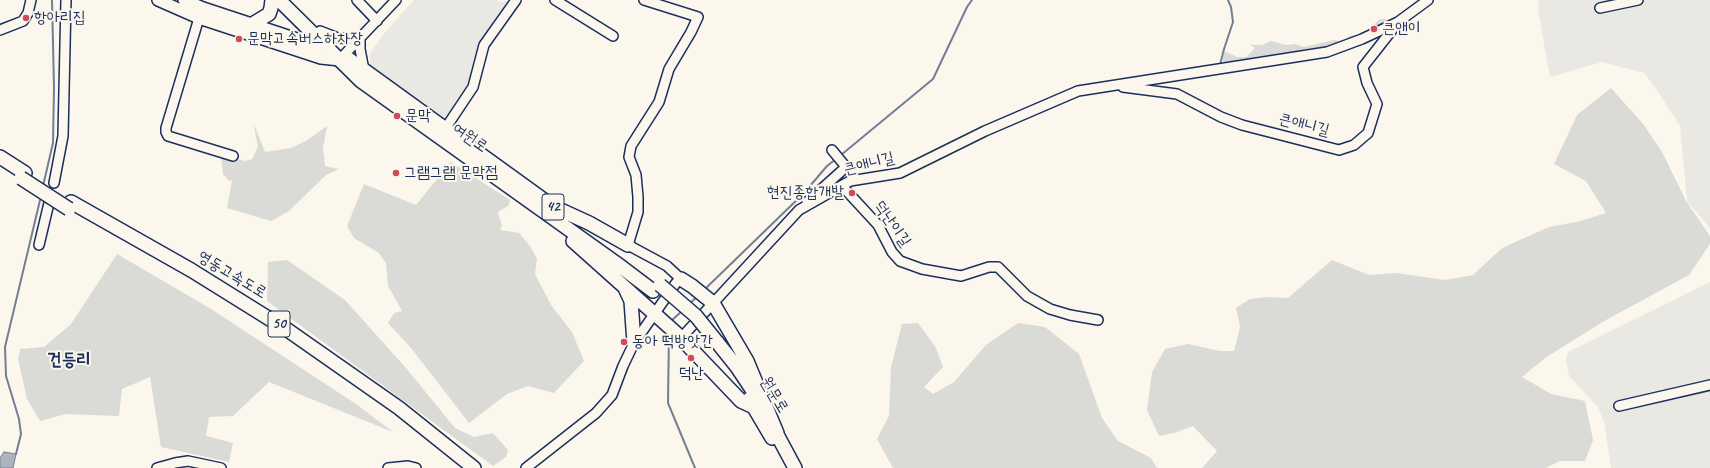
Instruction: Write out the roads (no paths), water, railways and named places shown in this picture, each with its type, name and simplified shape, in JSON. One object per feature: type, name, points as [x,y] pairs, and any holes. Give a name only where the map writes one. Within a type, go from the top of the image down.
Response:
[{"type":"highway","points":[[254,24],[268,14],[272,8],[272,0]]},
{"type":"highway","name":"여원로","points":[[278,0],[342,57],[364,70],[442,133],[696,316],[715,345]]},
{"type":"highway","name":"여원로","points":[[291,0],[342,57],[361,81],[427,129],[442,133]]},
{"type":"highway","points":[[413,131],[427,129]]},
{"type":"highway","name":"영동고속도로","points":[[0,157],[23,175],[351,382],[393,413],[459,468]]},
{"type":"highway","name":"영동고속도로","points":[[0,165],[23,175]]},
{"type":"highway","name":"영동고속도로","points":[[70,205],[191,270],[289,330],[399,408],[474,468]]},
{"type":"highway","points":[[551,211],[589,223],[628,245]]},
{"type":"highway","points":[[551,211],[558,228],[659,317],[741,400],[754,407]]},
{"type":"highway","points":[[681,278],[710,301],[747,361],[777,433]]},
{"type":"highway","points":[[624,285],[631,301],[634,343]]},
{"type":"highway","name":"원문로","points":[[715,345],[771,436],[786,468]]},
{"type":"highway","name":"원문로","points":[[715,345],[751,388],[795,468]]},
{"type":"main road","points":[[158,0],[201,13],[321,58],[342,57]]},
{"type":"main road","points":[[184,0],[201,13],[254,24],[312,44],[342,57]]},
{"type":"street","points":[[0,30],[23,21],[28,13],[31,0]]},
{"type":"street","points":[[54,183],[63,136],[66,0]]},
{"type":"street","points":[[357,0],[377,21]]},
{"type":"street","points":[[342,57],[396,0]]},
{"type":"street","points":[[442,133],[473,87],[484,45],[516,0]]},
{"type":"street","points":[[556,0],[614,36]]},
{"type":"street","points":[[526,468],[596,413],[612,395],[622,366],[634,343],[659,317],[681,278],[667,266],[628,245],[638,212],[636,175],[629,157],[631,146],[659,102],[669,69],[698,17],[644,0]]},
{"type":"street","name":"큰애니길","points":[[679,336],[710,301],[799,210],[850,181],[900,173],[985,131],[1078,91],[1327,52],[1362,39],[1398,22],[1428,0]]},
{"type":"street","points":[[1600,8],[1638,0]]},
{"type":"street","points":[[201,13],[166,132],[168,136],[233,156]]},
{"type":"street","name":"큰애니길","points":[[1109,86],[1177,94],[1221,117],[1242,125],[1339,150],[1354,145],[1368,133],[1378,104],[1367,83],[1363,67],[1398,22]]},
{"type":"street","points":[[320,32],[338,38],[360,39]]},
{"type":"street","points":[[360,39],[360,49],[364,70]]},
{"type":"street","points":[[799,210],[819,189],[846,167],[833,151]]},
{"type":"street","name":"덕난이길","points":[[842,186],[878,225],[892,252],[900,261],[922,269],[961,276],[989,267],[998,267],[1027,296],[1050,309],[1070,315],[1098,320]]},
{"type":"street","points":[[39,245],[49,203]]},
{"type":"street","points":[[1619,406],[1710,385]]},
{"type":"street","points":[[157,468],[188,461],[221,468]]},
{"type":"street","points":[[388,468],[408,466],[416,468]]},
{"type":"waterway","points":[[43,186],[53,143],[54,87],[52,0]]},
{"type":"waterway","points":[[841,155],[933,79],[967,7],[972,0]]},
{"type":"waterway","points":[[1220,65],[1233,22],[1231,7],[1228,0]]},
{"type":"waterway","points":[[704,290],[804,193],[827,166],[836,159]]},
{"type":"waterway","points":[[16,454],[21,434],[19,419],[6,376],[5,347],[41,196]]},
{"type":"waterway","points":[[690,303],[697,297]]},
{"type":"waterway","points":[[671,321],[682,311]]},
{"type":"waterway","points":[[669,333],[668,403],[695,468]]},
{"type":"place","name":"항아리집","points":[[26,18]]},
{"type":"place","name":"큰앤이","points":[[1374,29]]},
{"type":"place","name":"문막고속버스하차장","points":[[239,39]]},
{"type":"place","name":"문막","points":[[397,116]]},
{"type":"place","name":"그램그램 문막점","points":[[396,173]]},
{"type":"place","name":"현진종합개발","points":[[852,193]]},
{"type":"place","name":"동아 떡방앗간","points":[[624,342]]},
{"type":"place","name":"덕난","points":[[691,358]]},
{"type":"district","name":"건등리","points":[[69,360]]}]
